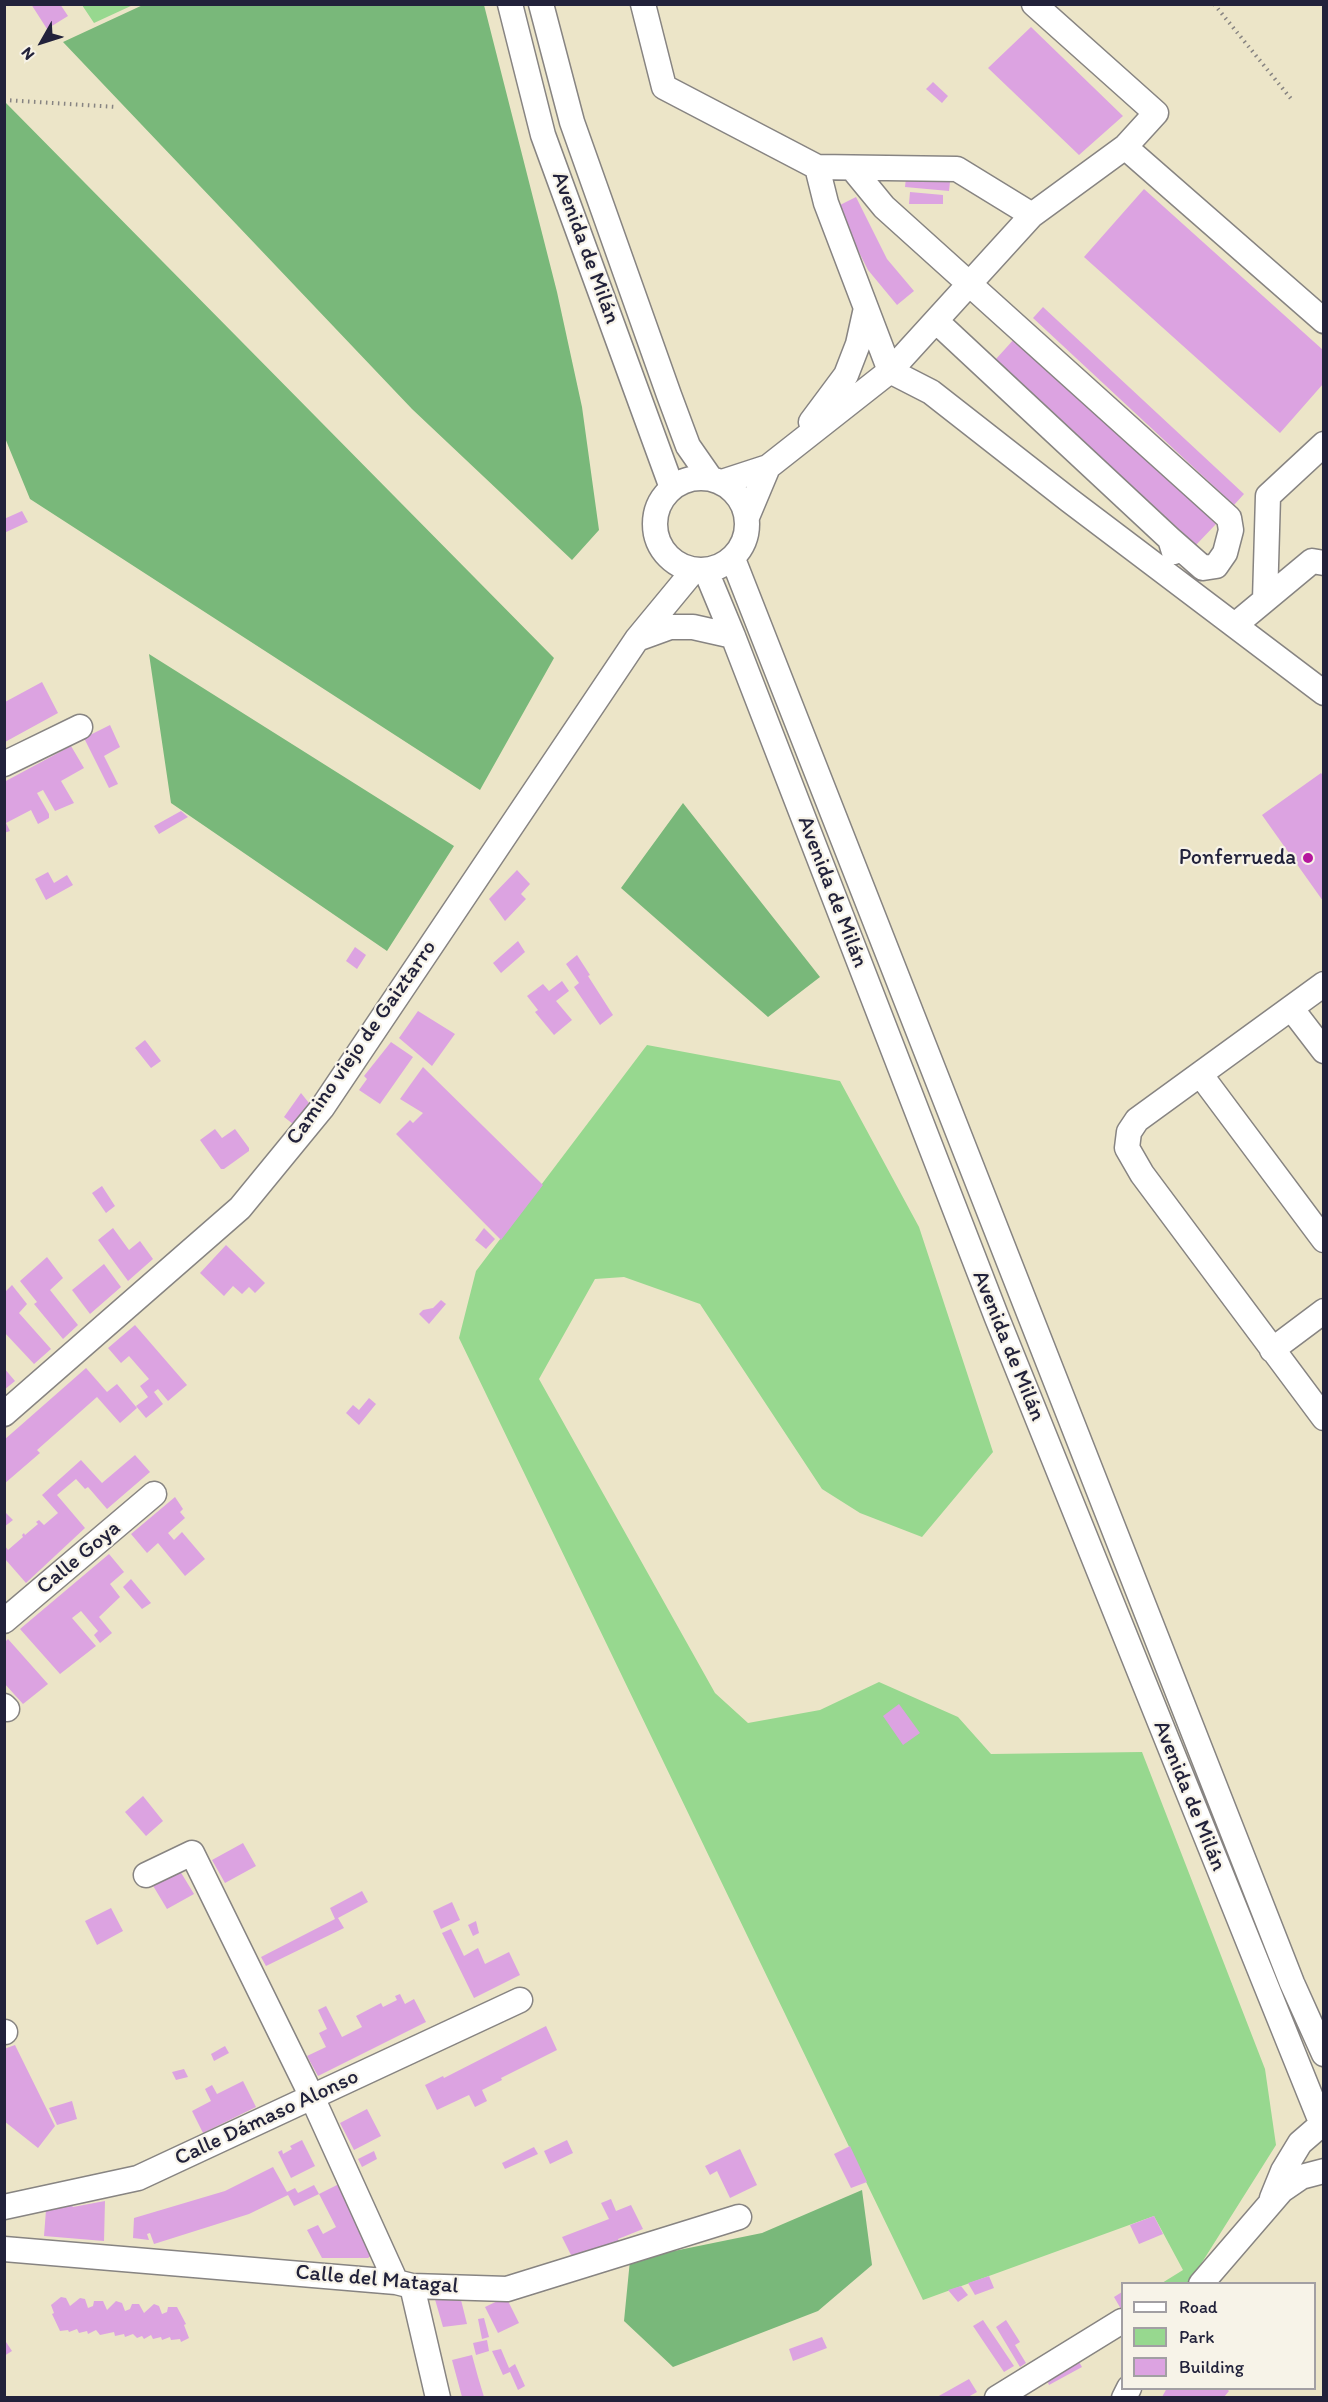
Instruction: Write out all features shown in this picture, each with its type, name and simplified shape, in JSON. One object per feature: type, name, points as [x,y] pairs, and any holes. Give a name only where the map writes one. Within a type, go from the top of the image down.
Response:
[{"type":"street","name":"Avenida de Milán","points":[[510,4],[543,135],[672,488]]},
{"type":"street","name":"Avenida de Milán","points":[[541,4],[572,122],[669,395],[688,446],[717,480]]},
{"type":"street","points":[[643,4],[664,87],[818,167],[957,169],[1032,216]]},
{"type":"street","points":[[866,308],[858,344],[846,375],[807,427],[774,463],[747,517],[743,546],[733,559],[721,567],[700,571],[680,566],[668,557],[661,547],[656,531],[657,512],[663,499],[672,488],[694,478],[717,480],[774,463],[890,371],[1032,216],[1125,147],[1156,113],[1034,4]]},
{"type":"street","points":[[1125,147],[1323,321]]},
{"type":"street","points":[[818,167],[826,203],[890,371],[931,392],[1323,693]]},
{"type":"street","points":[[852,168],[884,207],[968,285],[1229,518],[1231,530],[1226,553],[1216,566],[1203,568],[936,321]]},
{"type":"street","points":[[1265,600],[1268,496],[1323,444]]},
{"type":"street","points":[[717,480],[738,495],[747,517]]},
{"type":"street","points":[[1170,539],[1184,586]]},
{"type":"street","name":"Camino viejo de Gaiztarro","points":[[654,615],[668,557]]},
{"type":"street","name":"Avenida de Milán","points":[[733,559],[1292,1983],[1323,2054]]},
{"type":"street","points":[[1235,624],[1311,561],[1323,562]]},
{"type":"street","name":"Avenida de Milán","points":[[700,571],[733,636],[997,1318],[1319,2119],[1315,2142],[1323,2159]]},
{"type":"street","name":"Camino viejo de Gaiztarro","points":[[4,1414],[240,1208],[322,1108],[654,615],[700,571]]},
{"type":"street","points":[[637,639],[670,627],[693,627],[733,636]]},
{"type":"street","points":[[4,764],[80,727]]},
{"type":"street","points":[[1323,984],[1137,1120],[1129,1132],[1127,1148],[1142,1174],[1323,1418]]},
{"type":"street","points":[[1290,1008],[1323,1051]]},
{"type":"street","points":[[1200,1074],[1323,1240]]},
{"type":"street","points":[[1272,1350],[1323,1311]]},
{"type":"street","name":"Calle Goya","points":[[4,1621],[154,1494]]},
{"type":"street","points":[[146,1875],[192,1853],[404,2284],[438,2397]]},
{"type":"street","points":[[1292,1983],[1315,2016],[1323,2021]]},
{"type":"street","name":"Calle Dámaso Alonso","points":[[4,2207],[138,2178],[520,2000]]},
{"type":"street","points":[[1270,2203],[1282,2171],[1319,2119]]},
{"type":"street","points":[[1202,2282],[1282,2190],[1301,2178],[1323,2170]]},
{"type":"street","name":"Calle del Matagal","points":[[5,2247],[404,2284],[507,2289],[739,2217]]},
{"type":"street","points":[[997,2397],[1121,2323]]},
{"type":"path","points":[[1214,4],[1292,100]]},
{"type":"path","points":[[4,100],[117,107]]},
{"type":"green space","points":[[145,4],[484,5],[557,292],[582,407],[599,530],[572,560],[412,409],[63,42]]},
{"type":"green space","points":[[82,5],[133,5],[94,23]]},
{"type":"green space","points":[[5,102],[554,658],[480,790],[30,499],[5,438]]},
{"type":"green space","points":[[149,654],[454,846],[387,951],[171,803]]},
{"type":"green space","points":[[683,803],[820,977],[768,1017],[621,888]]},
{"type":"green space","points":[[647,1045],[840,1081],[919,1227],[993,1452],[922,1537],[860,1513],[822,1489],[700,1304],[624,1277],[595,1279],[539,1379],[715,1693],[748,1723],[820,1710],[879,1682],[958,1717],[991,1754],[1142,1752],[1265,2069],[1276,2145],[1190,2282],[1164,2282],[1183,2270],[1154,2216],[923,2300],[459,1338],[476,1271]]},
{"type":"green space","points":[[862,2190],[872,2265],[818,2311],[673,2367],[624,2321],[630,2260],[762,2233]]},
{"type":"building","points":[[31,4],[60,4],[68,16],[47,29]]},
{"type":"building","points":[[1031,27],[1123,116],[1079,155],[988,68]]},
{"type":"building","points":[[933,82],[948,96],[942,103],[926,89]]},
{"type":"building","points":[[906,178],[950,182],[949,191],[905,187]]},
{"type":"building","points":[[1144,189],[1323,350],[1323,384],[1280,433],[1084,257]]},
{"type":"building","points":[[910,192],[943,195],[943,204],[909,204]]},
{"type":"building","points":[[856,197],[887,259],[914,291],[897,305],[868,270],[836,207]]},
{"type":"building","points":[[1043,307],[1244,494],[1234,505],[1033,318]]},
{"type":"building","points":[[1015,338],[1216,524],[1196,545],[996,359]]},
{"type":"building","points":[[22,511],[28,522],[4,533],[4,519]]},
{"type":"building","points":[[42,682],[58,713],[5,742],[5,702]]},
{"type":"building","points":[[110,725],[120,747],[104,756],[118,784],[109,788],[84,738]]},
{"type":"building","points":[[71,746],[84,768],[61,781],[74,803],[55,811],[43,790],[37,793],[49,818],[38,824],[31,810],[6,823],[10,831],[4,833],[4,782]]},
{"type":"building","name":"Ponferrueda","points":[[1321,773],[1323,776],[1323,901],[1262,815]]},
{"type":"building","points":[[181,811],[188,817],[159,834],[154,826]]},
{"type":"building","points":[[517,870],[530,884],[521,894],[526,899],[505,921],[489,899]]},
{"type":"building","points":[[48,872],[54,883],[67,875],[73,885],[46,900],[35,879]]},
{"type":"building","points":[[518,941],[525,952],[501,973],[493,963]]},
{"type":"building","points":[[355,947],[366,955],[357,969],[346,961]]},
{"type":"building","points":[[577,955],[613,1015],[600,1025],[574,987],[579,983],[566,964]]},
{"type":"building","points":[[562,981],[569,991],[556,1001],[572,1020],[554,1035],[535,1012],[538,1010],[527,996],[543,984],[549,991]]},
{"type":"building","points":[[418,1011],[455,1034],[432,1066],[399,1038]]},
{"type":"building","points":[[145,1040],[161,1061],[151,1068],[135,1048]]},
{"type":"building","points":[[391,1042],[413,1057],[380,1104],[359,1090],[367,1079],[364,1076]]},
{"type":"building","points":[[423,1067],[543,1185],[501,1240],[396,1134],[410,1120],[413,1123],[423,1113],[400,1099]]},
{"type":"building","points":[[301,1093],[309,1103],[293,1124],[284,1117]]},
{"type":"building","points":[[215,1129],[222,1138],[235,1129],[249,1148],[249,1151],[224,1169],[221,1169],[200,1140]]},
{"type":"building","points":[[102,1186],[115,1206],[106,1213],[92,1193]]},
{"type":"building","points":[[113,1228],[129,1250],[140,1241],[153,1259],[128,1281],[98,1240]]},
{"type":"building","points":[[484,1228],[495,1239],[486,1249],[475,1240]]},
{"type":"building","points":[[226,1245],[265,1283],[255,1293],[249,1287],[242,1294],[233,1286],[224,1296],[200,1273]]},
{"type":"building","points":[[47,1257],[63,1278],[50,1290],[78,1325],[63,1339],[34,1304],[37,1302],[20,1281]]},
{"type":"building","points":[[104,1264],[121,1287],[90,1314],[72,1290]]},
{"type":"building","points":[[12,1285],[27,1304],[19,1313],[51,1349],[34,1364],[4,1332],[4,1289],[6,1291]]},
{"type":"building","points":[[441,1300],[446,1304],[429,1324],[419,1314],[423,1310],[433,1308]]},
{"type":"building","points":[[135,1325],[187,1385],[168,1401],[158,1389],[154,1392],[163,1404],[146,1418],[136,1406],[148,1397],[140,1386],[149,1379],[129,1356],[121,1363],[108,1348]]},
{"type":"building","points":[[4,1368],[15,1381],[4,1390]]},
{"type":"building","points":[[86,1368],[107,1392],[117,1384],[137,1408],[120,1423],[97,1397],[37,1450],[40,1453],[4,1484],[4,1440]]},
{"type":"building","points":[[369,1398],[376,1404],[359,1425],[346,1413],[353,1405],[359,1410]]},
{"type":"building","points":[[135,1455],[150,1472],[107,1509],[88,1487],[85,1489],[76,1479],[57,1495],[85,1528],[26,1583],[5,1559],[5,1546],[8,1550],[23,1537],[24,1533],[25,1535],[38,1524],[36,1522],[39,1520],[44,1525],[58,1513],[42,1495],[81,1460],[102,1483]]},
{"type":"building","points":[[175,1497],[183,1509],[180,1512],[185,1518],[168,1533],[174,1540],[182,1532],[205,1559],[185,1576],[158,1543],[147,1553],[131,1534]]},
{"type":"building","points":[[4,1511],[13,1520],[4,1527]]},
{"type":"building","points":[[109,1554],[124,1572],[110,1584],[120,1597],[99,1617],[112,1633],[100,1643],[94,1635],[98,1631],[81,1611],[72,1618],[96,1646],[60,1674],[20,1629]]},
{"type":"building","points":[[131,1579],[151,1603],[142,1609],[123,1587]]},
{"type":"building","points":[[8,1639],[48,1684],[23,1704],[4,1683],[4,1643]]},
{"type":"building","points":[[899,1704],[920,1733],[903,1745],[883,1716]]},
{"type":"building","points":[[143,1796],[163,1821],[146,1836],[125,1812]]},
{"type":"building","points":[[243,1843],[256,1866],[225,1883],[212,1860]]},
{"type":"building","points":[[180,1871],[194,1894],[167,1909],[152,1884]]},
{"type":"building","points":[[362,1891],[368,1902],[338,1918],[344,1928],[266,1966],[261,1957],[335,1919],[330,1908]]},
{"type":"building","points":[[452,1902],[460,1920],[441,1929],[433,1911]]},
{"type":"building","points":[[111,1908],[123,1931],[97,1945],[85,1921]]},
{"type":"building","points":[[476,1921],[479,1933],[473,1936],[468,1925]]},
{"type":"building","points":[[451,1929],[464,1956],[478,1948],[485,1964],[509,1952],[520,1975],[474,1998],[442,1933]]},
{"type":"building","points":[[400,1994],[405,2004],[414,1999],[426,2022],[318,2076],[307,2056],[326,2047],[319,2033],[327,2029],[318,2010],[326,2006],[342,2037],[362,2027],[356,2016],[381,2003],[383,2007],[397,2000],[395,1996]]},
{"type":"building","points":[[546,2026],[557,2050],[482,2090],[487,2101],[475,2107],[469,2095],[437,2110],[425,2085],[443,2076],[444,2078]]},
{"type":"building","points":[[15,2045],[55,2126],[38,2148],[4,2121],[4,2049]]},
{"type":"building","points":[[225,2046],[229,2053],[214,2061],[211,2054]]},
{"type":"building","points":[[184,2069],[188,2077],[176,2080],[172,2072]]},
{"type":"building","points":[[243,2081],[256,2107],[203,2133],[192,2111],[211,2101],[205,2089],[212,2085],[217,2094]]},
{"type":"building","points":[[72,2101],[77,2119],[57,2125],[49,2108]]},
{"type":"building","points":[[367,2109],[381,2136],[354,2150],[340,2123]]},
{"type":"building","points":[[302,2140],[315,2166],[291,2178],[278,2152],[282,2150],[283,2154],[292,2149],[290,2146]]},
{"type":"building","points":[[567,2140],[573,2153],[550,2164],[544,2151]]},
{"type":"building","points":[[850,2146],[867,2182],[851,2188],[834,2154]]},
{"type":"building","points":[[534,2147],[538,2154],[505,2169],[502,2163]]},
{"type":"building","points":[[740,2149],[757,2185],[730,2198],[717,2171],[710,2175],[705,2166]]},
{"type":"building","points":[[374,2151],[377,2159],[362,2167],[358,2159]]},
{"type":"building","points":[[273,2167],[287,2192],[295,2188],[298,2193],[314,2185],[319,2194],[294,2206],[288,2195],[249,2214],[154,2244],[150,2233],[147,2234],[149,2240],[133,2238],[134,2218],[225,2191]]},
{"type":"building","points":[[339,2184],[374,2254],[368,2258],[322,2258],[307,2230],[318,2225],[323,2234],[336,2227],[319,2194]]},
{"type":"building","points":[[611,2199],[616,2211],[631,2205],[643,2229],[573,2259],[562,2237],[609,2219],[601,2203]]},
{"type":"building","points":[[69,2200],[73,2207],[105,2201],[104,2241],[44,2236],[46,2210]]},
{"type":"building","points":[[1154,2216],[1163,2234],[1139,2244],[1130,2225]]},
{"type":"building","points":[[989,2276],[994,2288],[975,2295],[968,2283]]},
{"type":"building","points":[[961,2286],[968,2295],[958,2302],[948,2290]]},
{"type":"building","points":[[1121,2293],[1121,2309],[1114,2297]]},
{"type":"building","points":[[434,2296],[460,2296],[467,2324],[443,2327]]},
{"type":"building","points":[[61,2297],[66,2298],[70,2306],[80,2298],[85,2299],[88,2308],[93,2306],[94,2301],[103,2301],[107,2310],[116,2301],[122,2303],[125,2311],[130,2309],[132,2304],[139,2304],[144,2313],[154,2304],[159,2306],[162,2314],[167,2312],[168,2307],[177,2307],[186,2324],[184,2325],[189,2338],[181,2342],[180,2339],[171,2340],[170,2337],[162,2340],[161,2337],[153,2339],[151,2335],[144,2339],[142,2336],[137,2338],[133,2334],[125,2337],[124,2334],[115,2336],[114,2332],[100,2335],[96,2330],[88,2334],[87,2331],[79,2333],[77,2329],[69,2332],[68,2330],[60,2331],[52,2314],[54,2313],[51,2305]]},
{"type":"building","points":[[506,2297],[519,2323],[498,2333],[485,2307]]},
{"type":"building","points":[[484,2318],[489,2337],[482,2339],[478,2319]]},
{"type":"building","points":[[983,2320],[1014,2366],[1004,2372],[973,2326]]},
{"type":"building","points":[[1006,2320],[1020,2342],[1015,2345],[1026,2363],[1020,2367],[996,2327]]},
{"type":"building","points":[[822,2337],[827,2348],[793,2361],[789,2349]]},
{"type":"building","points":[[4,2339],[12,2351],[4,2356]]},
{"type":"building","points":[[487,2340],[489,2351],[476,2355],[473,2343]]},
{"type":"building","points":[[501,2349],[509,2368],[515,2364],[525,2386],[518,2390],[510,2372],[503,2375],[492,2351]]},
{"type":"building","points":[[472,2355],[484,2397],[462,2397],[452,2360]]},
{"type":"building","points":[[1078,2360],[1082,2367],[1049,2385],[1046,2378]]},
{"type":"building","points":[[969,2379],[977,2392],[968,2397],[937,2397]]},
{"type":"building","points":[[1166,2390],[1229,2391],[1224,2397],[1162,2397]]},
{"type":"place","name":"Ponferrueda","points":[[1308,858]]}]
